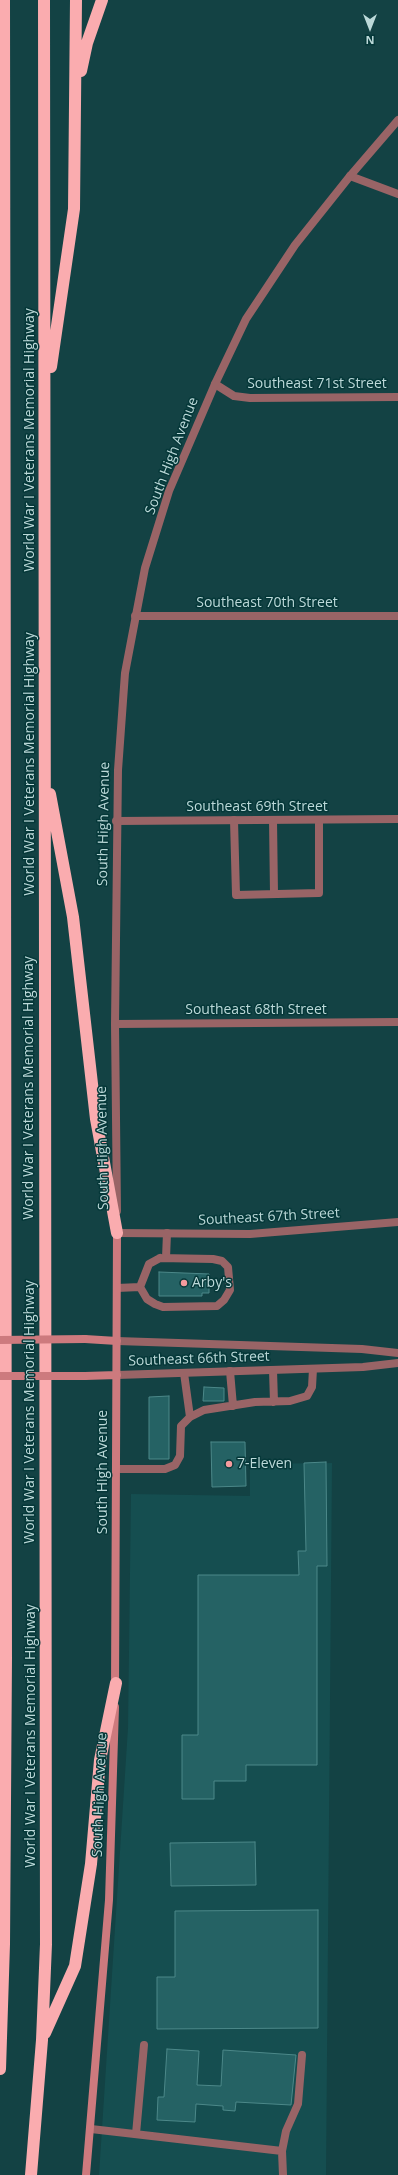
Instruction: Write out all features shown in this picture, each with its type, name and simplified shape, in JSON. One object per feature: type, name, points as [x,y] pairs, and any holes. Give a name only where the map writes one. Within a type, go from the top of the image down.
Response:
[{"type":"highway","name":"World War I Veterans Memorial Highway","points":[[0,2069],[4,1944],[6,1657],[6,336],[4,0]]},
{"type":"highway","name":"World War I Veterans Memorial Highway","points":[[31,2175],[42,2040],[46,1920],[44,0]]},
{"type":"highway","points":[[45,408],[74,209],[76,0]]},
{"type":"highway","points":[[76,98],[87,43],[102,0]]},
{"type":"highway","points":[[0,307],[6,336]]},
{"type":"highway","points":[[0,628],[6,607]]},
{"type":"highway","points":[[45,766],[73,917],[96,1119],[117,1234]]},
{"type":"highway","points":[[42,2040],[75,1966],[90,1864],[100,1760],[116,1683]]},
{"type":"main road","name":"South High Avenue","points":[[86,2175],[109,1900],[114,1769],[116,1683],[117,1234]]},
{"type":"main road","name":"Southeast 66th Street","points":[[0,1340],[85,1339],[117,1341]]},
{"type":"main road","name":"Southeast 66th Street","points":[[0,1376],[117,1375]]},
{"type":"street","name":"South High Avenue","points":[[117,1234],[115,1024],[116,821],[125,673],[145,568],[169,491],[214,384],[246,319],[295,245],[350,176],[398,120]]},
{"type":"street","points":[[350,176],[398,194]]},
{"type":"street","name":"Southeast 71st Street","points":[[214,384],[234,396],[250,398],[398,397]]},
{"type":"street","name":"Southeast 70th Street","points":[[135,616],[398,616]]},
{"type":"street","name":"Southeast 69th Street","points":[[116,821],[398,819]]},
{"type":"street","points":[[234,820],[236,894],[274,894],[319,893],[319,820]]},
{"type":"street","points":[[273,820],[274,894]]},
{"type":"street","name":"Southeast 68th Street","points":[[115,1024],[398,1022]]},
{"type":"street","name":"Southeast 67th Street","points":[[117,1234],[250,1234],[398,1222]]},
{"type":"street","points":[[166,1258],[167,1234]]},
{"type":"street","points":[[160,1258],[214,1259],[222,1261],[228,1267],[230,1290],[224,1300],[217,1306],[163,1307],[148,1299],[140,1287],[149,1264],[160,1258]]},
{"type":"street","points":[[117,1288],[140,1287]]},
{"type":"street","name":"Southeast 66th Street","points":[[117,1341],[362,1349],[398,1353]]},
{"type":"street","name":"Southeast 66th Street","points":[[117,1375],[363,1367],[398,1363]]},
{"type":"street","points":[[116,1468],[165,1469],[175,1464],[180,1456],[181,1426],[190,1418],[204,1410],[290,1401],[307,1396],[312,1387],[313,1369]]},
{"type":"street","points":[[273,1370],[274,1402]]},
{"type":"street","points":[[230,1371],[233,1406]]},
{"type":"street","points":[[184,1373],[190,1418]]},
{"type":"street","points":[[136,2134],[144,2045]]},
{"type":"street","points":[[283,2175],[282,2151],[286,2131],[298,2104],[302,2055]]},
{"type":"street","points":[[91,2129],[282,2151]]},
{"type":"shaded area","points":[[332,1463],[326,2175],[99,2175],[128,1728],[131,1494],[250,1496],[250,1464]]},
{"type":"building","name":"Arby's","points":[[159,1272],[209,1274],[209,1293],[202,1293],[202,1296],[159,1296]]},
{"type":"building","points":[[204,1387],[224,1388],[224,1401],[203,1401]]},
{"type":"building","points":[[169,1396],[169,1459],[149,1459],[149,1397]]},
{"type":"building","name":"7-Eleven","points":[[211,1442],[245,1442],[246,1486],[212,1487]]},
{"type":"building","points":[[326,1462],[327,1566],[317,1566],[317,1765],[246,1765],[246,1781],[214,1781],[214,1799],[182,1799],[182,1735],[198,1735],[198,1575],[299,1575],[298,1551],[306,1551],[304,1463]]},
{"type":"building","points":[[255,1842],[256,1885],[171,1886],[170,1843]]},
{"type":"building","points":[[318,1910],[318,2028],[157,2029],[157,1977],[175,1977],[175,1911]]},
{"type":"building","points":[[167,2049],[199,2051],[197,2085],[221,2086],[223,2050],[296,2055],[291,2105],[236,2102],[235,2111],[223,2110],[223,2106],[196,2104],[195,2122],[157,2120],[158,2097],[164,2097]]},
{"type":"place","name":"Arby's","points":[[184,1283]]},
{"type":"place","name":"7-Eleven","points":[[229,1464]]}]
